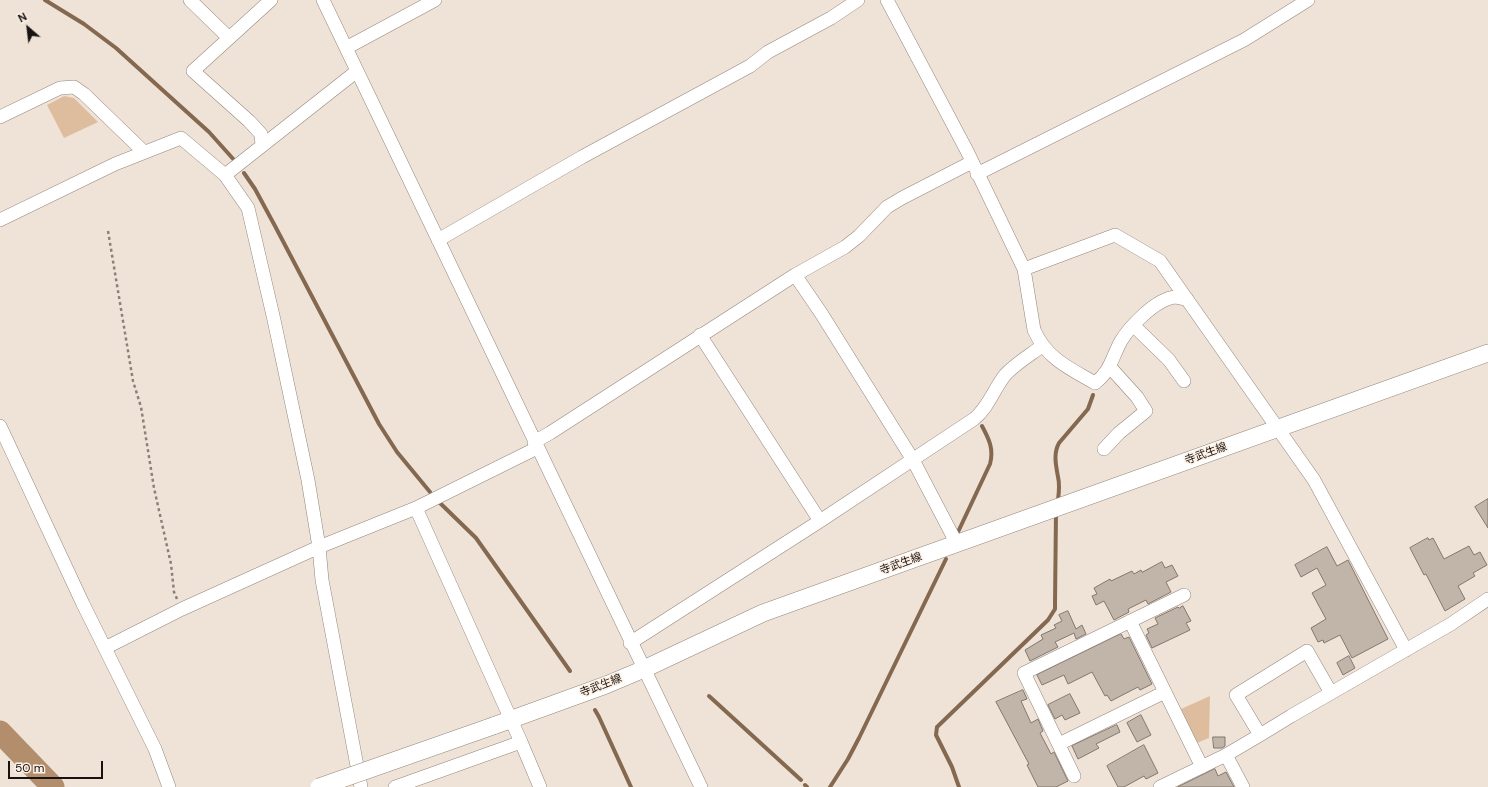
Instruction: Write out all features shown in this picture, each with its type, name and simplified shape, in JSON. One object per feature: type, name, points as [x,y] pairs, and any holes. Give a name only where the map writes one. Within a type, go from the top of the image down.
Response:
[{"type":"main road","name":"寺武生線","points":[[319,787],[606,685],[644,669],[763,613],[1488,353]]},
{"type":"street","points":[[190,0],[229,38]]},
{"type":"street","points":[[262,146],[261,134],[249,121],[193,71],[271,0]]},
{"type":"street","points":[[323,0],[630,643],[701,787]]},
{"type":"street","points":[[346,48],[435,0]]},
{"type":"street","points":[[438,240],[582,157],[750,66],[768,52],[831,18],[858,0]]},
{"type":"street","points":[[887,0],[967,151],[1024,269],[1031,319],[1042,346],[1049,354],[1059,362],[1095,383],[1104,376],[1121,341],[1144,315],[1159,302],[1175,297],[1187,299]]},
{"type":"street","points":[[977,174],[1244,40],[1308,0]]},
{"type":"street","points":[[225,175],[357,71]]},
{"type":"street","points":[[0,117],[60,88],[74,87],[84,94],[144,152]]},
{"type":"street","points":[[0,220],[115,164],[181,138],[225,175],[248,208],[308,480],[319,547],[322,580],[361,787]]},
{"type":"street","points":[[105,648],[182,608],[319,547],[416,508],[536,445],[550,433],[700,335],[795,275],[849,244],[887,207],[972,162]]},
{"type":"street","points":[[1024,269],[1115,235],[1160,261],[1314,480],[1406,650]]},
{"type":"street","points":[[795,275],[821,313],[913,460],[957,544]]},
{"type":"street","points":[[1134,326],[1169,360],[1184,380]]},
{"type":"street","points":[[700,335],[820,521]]},
{"type":"street","points":[[630,643],[820,521],[974,419],[985,407],[997,386],[1007,373],[1042,346]]},
{"type":"street","points":[[1104,449],[1119,433],[1146,411],[1132,392],[1109,366]]},
{"type":"street","points":[[0,426],[154,749],[169,787]]},
{"type":"street","points":[[416,508],[540,787]]},
{"type":"street","points":[[1074,776],[1024,673],[1184,595]]},
{"type":"street","points":[[1160,787],[1226,755],[1451,624],[1488,599]]},
{"type":"street","points":[[1130,621],[1202,766]]},
{"type":"street","points":[[1260,735],[1236,695],[1307,651],[1331,693]]},
{"type":"street","points":[[1059,744],[1165,692]]},
{"type":"street","points":[[395,787],[521,742]]},
{"type":"street","points":[[1226,755],[1243,787]]},
{"type":"path","points":[[108,231],[133,381],[140,407],[154,488],[171,564],[174,592],[182,608]]},
{"type":"shaded area","points":[[64,96],[74,98],[98,122],[64,138],[47,105]]},
{"type":"shaded area","points":[[1210,696],[1209,738],[1197,743],[1181,709]]},
{"type":"building","points":[[1488,499],[1488,528],[1475,507]]},
{"type":"building","points":[[1428,538],[1429,540],[1433,538],[1444,559],[1469,546],[1474,555],[1480,552],[1487,565],[1473,573],[1475,576],[1458,586],[1465,599],[1445,611],[1426,574],[1424,575],[1410,548]]},
{"type":"building","points":[[1327,547],[1337,566],[1348,560],[1388,639],[1352,658],[1340,635],[1324,643],[1323,640],[1318,642],[1311,628],[1326,619],[1312,593],[1326,585],[1317,568],[1301,577],[1295,565]]},
{"type":"building","points":[[1162,562],[1165,568],[1172,565],[1178,576],[1166,582],[1171,592],[1148,604],[1146,600],[1128,609],[1129,612],[1114,620],[1104,601],[1096,605],[1092,596],[1097,594],[1094,588],[1110,579],[1111,581],[1132,571],[1134,574],[1141,570],[1142,572]]},
{"type":"building","points":[[1183,606],[1191,621],[1186,623],[1190,630],[1152,648],[1146,635],[1149,633],[1147,629],[1158,624],[1155,618]]},
{"type":"building","points":[[1068,611],[1076,629],[1082,625],[1086,634],[1076,639],[1074,633],[1055,642],[1058,647],[1030,661],[1025,650],[1043,639],[1041,635],[1056,628],[1054,625],[1062,621],[1059,615]]},
{"type":"building","points":[[1121,634],[1124,639],[1129,637],[1152,684],[1140,690],[1138,687],[1111,701],[1107,695],[1105,696],[1092,672],[1068,684],[1064,675],[1042,685],[1037,675]]},
{"type":"building","points":[[1349,656],[1355,668],[1343,675],[1337,663]]},
{"type":"building","points":[[1023,690],[1027,699],[1021,701],[1031,723],[1038,719],[1043,731],[1040,733],[1051,754],[1054,752],[1068,781],[1056,787],[1038,787],[1027,765],[1029,764],[996,702]]},
{"type":"building","points":[[1070,694],[1080,713],[1065,720],[1062,715],[1055,719],[1048,705]]},
{"type":"building","points":[[1141,715],[1151,735],[1137,742],[1127,723]]},
{"type":"building","points":[[1117,725],[1120,732],[1096,744],[1099,748],[1078,759],[1072,746]]},
{"type":"building","points":[[1213,737],[1225,737],[1225,746],[1222,748],[1214,748]]},
{"type":"building","points":[[1144,745],[1158,773],[1146,779],[1144,776],[1124,787],[1118,787],[1107,766]]},
{"type":"building","points":[[1215,769],[1218,776],[1226,772],[1234,787],[1178,787]]},
{"type":"waterway","points":[[45,0],[84,24],[116,48],[209,132],[235,161]]},
{"type":"waterway","points":[[244,173],[255,189],[275,226],[379,424],[397,452],[430,492]]},
{"type":"waterway","points":[[1058,500],[1059,483],[1056,468],[1057,447],[1088,409],[1093,395]]},
{"type":"waterway","points":[[958,532],[990,464],[990,444],[982,426]]},
{"type":"waterway","points":[[440,503],[476,538],[570,671]]},
{"type":"waterway","points":[[959,787],[952,767],[936,735],[937,727],[1048,620],[1055,609],[1056,512]]},
{"type":"waterway","points":[[830,787],[848,759],[859,738],[946,559]]},
{"type":"waterway","points":[[709,696],[801,780]]},
{"type":"waterway","points":[[595,710],[631,787]]},
{"type":"waterway","points":[[0,732],[53,787]]}]
